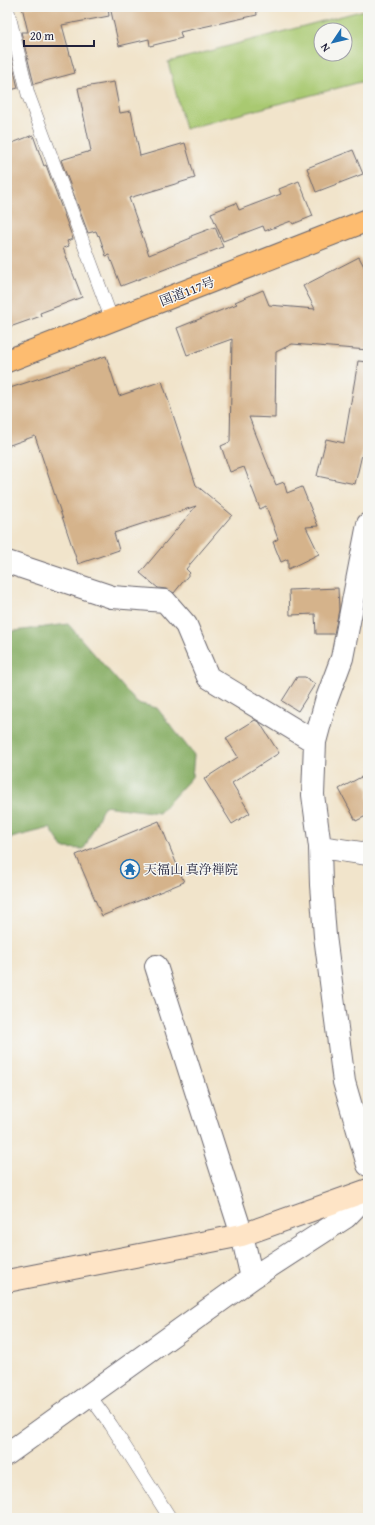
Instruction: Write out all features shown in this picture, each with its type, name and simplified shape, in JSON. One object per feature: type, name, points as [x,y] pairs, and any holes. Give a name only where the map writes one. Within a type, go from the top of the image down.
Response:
[{"type":"highway","name":"国道117号","points":[[7,361],[368,220]]},
{"type":"street","points":[[368,524],[342,658],[326,701],[315,742],[313,795],[320,847],[321,885],[326,936],[344,1082],[368,1165]]},
{"type":"street","points":[[7,562],[112,597],[165,601],[186,625],[208,677],[315,742]]},
{"type":"street","points":[[320,847],[368,854]]},
{"type":"street","points":[[156,966],[242,1235],[252,1278]]},
{"type":"street","points":[[7,1281],[242,1235],[368,1190]]},
{"type":"street","points":[[7,1454],[252,1278],[346,1217],[368,1194]]},
{"type":"lane","points":[[8,11],[28,94],[112,320]]},
{"type":"lane","points":[[89,1395],[111,1425],[170,1518]]},
{"type":"green space","points":[[368,9],[368,80],[185,129],[168,62],[313,24],[313,62],[353,62],[353,22],[319,22]]},
{"type":"green space","points":[[68,624],[137,703],[157,708],[194,755],[192,777],[159,813],[104,806],[84,849],[63,848],[50,828],[7,839],[7,632]]},
{"type":"building","points":[[22,7],[108,7],[109,16],[62,25],[75,73],[34,84],[21,32],[28,32]]},
{"type":"building","points":[[110,7],[256,7],[257,15],[180,32],[182,38],[150,46],[149,39],[119,46]]},
{"type":"building","points":[[7,41],[18,88],[7,91]]},
{"type":"building","points":[[114,82],[120,113],[131,111],[140,156],[185,143],[195,178],[129,198],[149,255],[215,227],[223,247],[121,286],[109,255],[106,256],[99,235],[98,236],[96,231],[88,233],[61,160],[91,151],[78,88]]},
{"type":"building","points":[[33,135],[44,166],[46,165],[73,239],[67,241],[69,246],[63,248],[82,297],[40,313],[41,316],[7,328],[7,145]]},
{"type":"building","points":[[353,150],[363,174],[316,192],[307,168]]},
{"type":"building","points":[[299,181],[313,216],[293,224],[291,221],[265,231],[263,226],[223,241],[211,213],[236,203],[239,210],[281,194],[279,189]]},
{"type":"building","points":[[359,257],[368,274],[368,350],[292,344],[276,352],[275,418],[249,417],[276,485],[284,482],[287,493],[302,487],[318,526],[306,527],[319,554],[288,569],[288,559],[281,562],[273,542],[278,539],[266,506],[260,509],[244,467],[230,472],[221,446],[230,442],[232,339],[187,355],[177,328],[237,304],[235,302],[263,290],[269,305],[315,309],[303,286]]},
{"type":"building","points":[[106,356],[119,396],[162,381],[196,485],[232,515],[186,569],[190,573],[174,593],[166,589],[158,588],[140,573],[196,506],[114,533],[119,550],[78,564],[35,436],[7,446],[7,389]]},
{"type":"building","points":[[358,361],[368,362],[368,442],[365,442],[355,484],[317,476],[326,439],[344,443]]},
{"type":"building","points":[[338,588],[339,610],[334,634],[316,634],[315,614],[290,615],[289,590]]},
{"type":"building","points":[[297,677],[305,677],[315,684],[298,711],[282,701]]},
{"type":"building","points":[[255,720],[260,723],[279,753],[232,783],[250,813],[232,824],[204,779],[238,757],[226,738]]},
{"type":"building","points":[[361,777],[368,790],[368,815],[356,821],[339,789]]},
{"type":"building","name":"天福山 真浄禅院","points":[[159,821],[184,882],[102,916],[76,855]]},
{"type":"place","name":"天福山 真浄禅院","points":[[130,869]]}]
